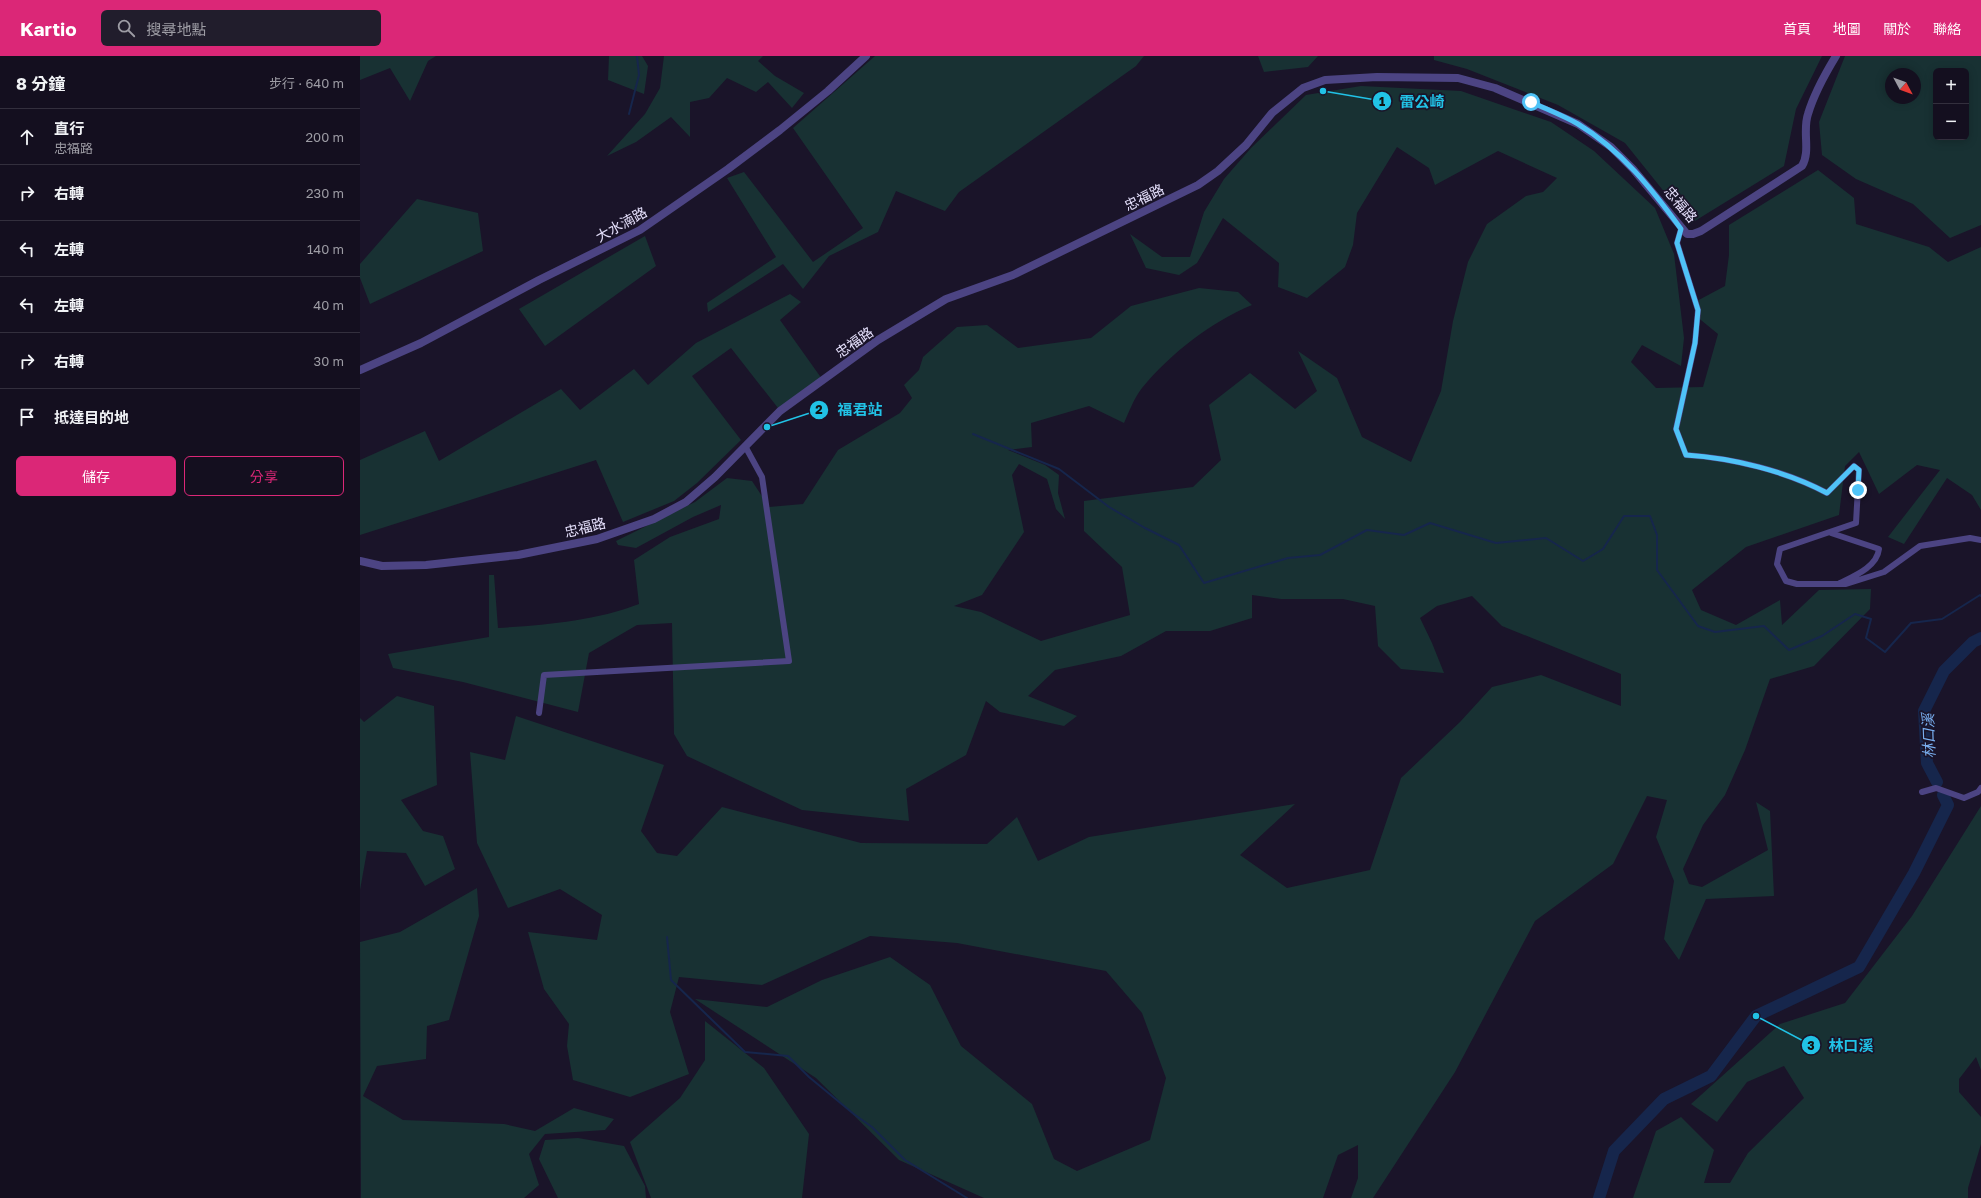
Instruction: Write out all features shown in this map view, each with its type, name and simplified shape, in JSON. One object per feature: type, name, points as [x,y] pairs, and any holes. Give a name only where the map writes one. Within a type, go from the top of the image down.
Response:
[{"type":"street","name":"大水湳路","points":[[360,370],[421,343],[640,230],[728,169],[780,130],[828,91],[866,56]]},
{"type":"street","name":"忠福路","points":[[360,561],[382,566],[426,566],[518,555],[596,539],[654,519],[686,502],[715,477],[780,411],[878,340],[946,299],[1013,275],[1198,185],[1218,171],[1246,145],[1272,113],[1303,88],[1325,80],[1377,77],[1458,78],[1489,86],[1531,102],[1578,124],[1611,147],[1634,169],[1660,199],[1681,229],[1687,234],[1693,234],[1701,231],[1802,166],[1806,155],[1807,115],[1825,75],[1836,56]]},
{"type":"street","points":[[1681,229],[1677,243],[1698,310],[1695,343],[1676,429],[1686,455],[1704,456],[1784,474],[1805,481],[1827,493],[1854,466],[1859,470],[1856,523],[1780,550],[1777,564],[1786,581],[1797,584],[1846,584],[1884,572],[1920,546],[1970,538],[1981,540]]},
{"type":"street","points":[[539,713],[544,675],[790,661],[762,477],[745,446]]},
{"type":"street","points":[[1831,533],[1879,550],[1878,556],[1872,564],[1838,584]]},
{"type":"street","points":[[1922,792],[1936,788],[1964,798],[1978,792],[1981,788]]},
{"type":"green space","points":[[360,56],[436,56],[428,61],[410,101],[390,68],[360,80]]},
{"type":"green space","points":[[609,56],[642,56],[648,66],[644,94],[608,80]]},
{"type":"green space","points":[[664,56],[763,56],[758,61],[775,76],[804,93],[792,108],[768,82],[756,92],[727,78],[709,98],[690,102],[690,137],[671,117],[636,142],[607,156],[645,114],[660,88]]},
{"type":"green space","points":[[875,56],[1144,56],[1136,66],[959,192],[945,211],[896,191],[878,232],[829,256],[803,289],[783,264],[708,312],[707,303],[776,257],[727,178],[744,172],[813,262],[863,228],[793,128]]},
{"type":"green space","points":[[1258,56],[1318,56],[1308,67],[1264,72]]},
{"type":"green space","points":[[1434,56],[1822,56],[1796,109],[1784,166],[1690,224],[1625,143],[1558,105],[1467,69],[1434,60]]},
{"type":"green space","points":[[1845,56],[1981,56],[1981,225],[1950,238],[1913,204],[1856,179],[1822,155],[1819,122]]},
{"type":"green space","points":[[1361,86],[1461,91],[1551,122],[1594,151],[1655,208],[1674,254],[1684,338],[1681,366],[1642,345],[1631,362],[1656,388],[1703,387],[1718,334],[1696,316],[1695,302],[1725,286],[1729,255],[1729,225],[1818,170],[1854,198],[1856,224],[1929,247],[1948,262],[1981,247],[1981,510],[1972,495],[1947,478],[1904,544],[1888,537],[1940,470],[1917,465],[1879,494],[1859,452],[1845,466],[1839,515],[1746,547],[1692,590],[1701,610],[1736,625],[1780,600],[1782,625],[1819,590],[1871,589],[1870,609],[1814,666],[1770,679],[1745,750],[1725,795],[1703,825],[1683,869],[1689,884],[1702,887],[1768,850],[1756,802],[1770,811],[1774,896],[1706,899],[1679,960],[1664,939],[1674,881],[1656,837],[1667,800],[1647,796],[1613,864],[1535,921],[1455,1072],[1373,1198],[1351,1198],[1358,1178],[1358,1145],[1338,1155],[1323,1198],[984,1198],[899,1160],[816,1078],[695,999],[767,1007],[822,980],[890,957],[930,985],[961,1046],[1032,1104],[1054,1159],[1077,1171],[1150,1140],[1166,1078],[1142,1013],[1106,971],[957,943],[870,936],[762,985],[679,977],[670,1012],[689,1074],[630,1097],[573,1080],[567,1046],[569,1024],[544,989],[528,932],[597,940],[602,915],[560,889],[508,908],[477,843],[470,752],[505,760],[516,716],[664,765],[641,831],[657,853],[677,856],[722,807],[861,843],[987,844],[1017,817],[1038,861],[1089,837],[1295,804],[1240,855],[1287,888],[1370,870],[1401,778],[1460,722],[1492,687],[1541,675],[1621,706],[1621,674],[1502,626],[1472,596],[1437,606],[1420,618],[1444,673],[1401,669],[1378,646],[1375,606],[1343,599],[1281,599],[1252,595],[1252,618],[1210,631],[1166,631],[1121,656],[1055,670],[1028,696],[1077,716],[1064,726],[1000,712],[986,701],[966,755],[906,789],[909,821],[802,810],[687,756],[674,734],[672,623],[637,625],[589,653],[578,712],[463,682],[393,668],[388,654],[489,637],[489,575],[494,575],[498,628],[552,624],[570,621],[622,610],[639,604],[634,560],[670,537],[719,519],[721,505],[693,517],[636,548],[618,545],[616,541],[695,502],[727,478],[752,481],[769,507],[803,504],[838,450],[900,413],[912,398],[904,385],[919,370],[923,357],[957,327],[987,325],[1018,348],[1091,338],[1131,306],[1199,288],[1238,292],[1252,305],[1222,320],[1192,340],[1179,351],[1153,375],[1142,388],[1124,423],[1089,406],[1031,423],[1032,447],[1008,450],[1045,465],[1059,475],[1058,493],[1065,519],[1056,509],[1047,479],[1019,464],[1012,475],[1024,532],[982,595],[954,606],[981,612],[1041,641],[1130,615],[1122,567],[1084,531],[1084,501],[1193,487],[1221,460],[1209,405],[1250,373],[1295,409],[1317,391],[1298,351],[1337,378],[1362,437],[1411,462],[1441,391],[1453,321],[1468,262],[1487,224],[1526,196],[1543,192],[1557,178],[1498,151],[1435,185],[1429,168],[1397,147],[1357,213],[1353,245],[1345,267],[1307,298],[1278,287],[1279,263],[1223,218],[1197,263],[1179,275],[1146,268],[1130,234],[1162,257],[1190,257],[1204,212],[1224,179],[1251,148],[1306,95]]},
{"type":"green space","points":[[417,199],[478,213],[483,251],[370,304],[360,278],[360,264]]},
{"type":"green space","points":[[645,236],[656,266],[545,346],[519,309]]},
{"type":"green space","points":[[790,294],[801,302],[780,320],[822,379],[778,408],[731,348],[692,376],[741,440],[697,483],[674,501],[623,522],[596,460],[360,535],[360,460],[425,431],[439,461],[561,389],[580,410],[634,369],[648,385],[696,343]]},
{"type":"green space","points":[[397,696],[434,706],[437,785],[401,800],[423,831],[443,836],[455,869],[425,886],[406,853],[367,851],[360,890],[360,718],[364,722]]},
{"type":"green space","points":[[1981,806],[1981,1070],[1976,1057],[1959,1079],[1959,1092],[1981,1117],[1981,1144],[1968,1188],[1968,1198],[1633,1198],[1656,1131],[1681,1117],[1714,1150],[1704,1183],[1730,1183],[1748,1153],[1804,1098],[1784,1066],[1747,1082],[1717,1122],[1691,1104],[1780,1024],[1845,1003],[1912,916]]},
{"type":"green space","points":[[477,888],[479,916],[449,1020],[427,1026],[426,1059],[377,1066],[363,1096],[403,1120],[504,1124],[535,1131],[574,1108],[614,1119],[605,1130],[545,1134],[529,1154],[539,1185],[524,1198],[361,1198],[360,942],[400,932]]},
{"type":"green space","points":[[705,1021],[764,1068],[809,1134],[802,1198],[651,1198],[630,1142],[680,1098],[705,1060]]},
{"type":"green space","points":[[578,1138],[624,1146],[645,1186],[646,1198],[558,1198],[539,1159],[545,1140]]},
{"type":"waterway","points":[[629,114],[639,75],[637,56]]},
{"type":"waterway","points":[[973,434],[1059,469],[1109,507],[1145,528],[1179,545],[1204,583],[1288,558],[1320,555],[1367,530],[1404,535],[1430,523],[1496,543],[1546,538],[1583,561],[1603,549],[1624,516],[1650,516],[1657,535],[1657,570],[1698,626],[1715,632],[1764,626],[1789,650],[1822,636],[1855,614],[1871,619],[1866,638],[1885,652],[1911,623],[1942,619],[1980,595],[1981,596]]},
{"type":"waterway","name":"林口溪","points":[[1937,782],[1927,763],[1924,711],[1944,671],[1973,642],[1981,638]]},
{"type":"waterway","name":"林口溪","points":[[1599,1198],[1614,1151],[1664,1099],[1711,1076],[1756,1016],[1859,967],[1914,873],[1948,805],[1943,795]]},
{"type":"waterway","points":[[667,937],[671,980],[745,1052],[788,1056],[809,1077],[872,1127],[905,1160],[967,1198]]},
{"type":"place","name":"雷公崎","points":[[1323,91]]},
{"type":"place","name":"福君站","points":[[767,427]]},
{"type":"place","name":"林口溪","points":[[1756,1016]]},
{"type":"route","points":[[1531,102],[1578,124],[1611,147],[1634,169],[1660,199],[1681,229],[1677,243],[1690,279],[1698,310],[1695,343],[1686,390],[1676,429],[1686,455],[1704,456],[1784,474],[1805,481],[1827,493],[1854,466],[1859,470],[1858,490]]}]
